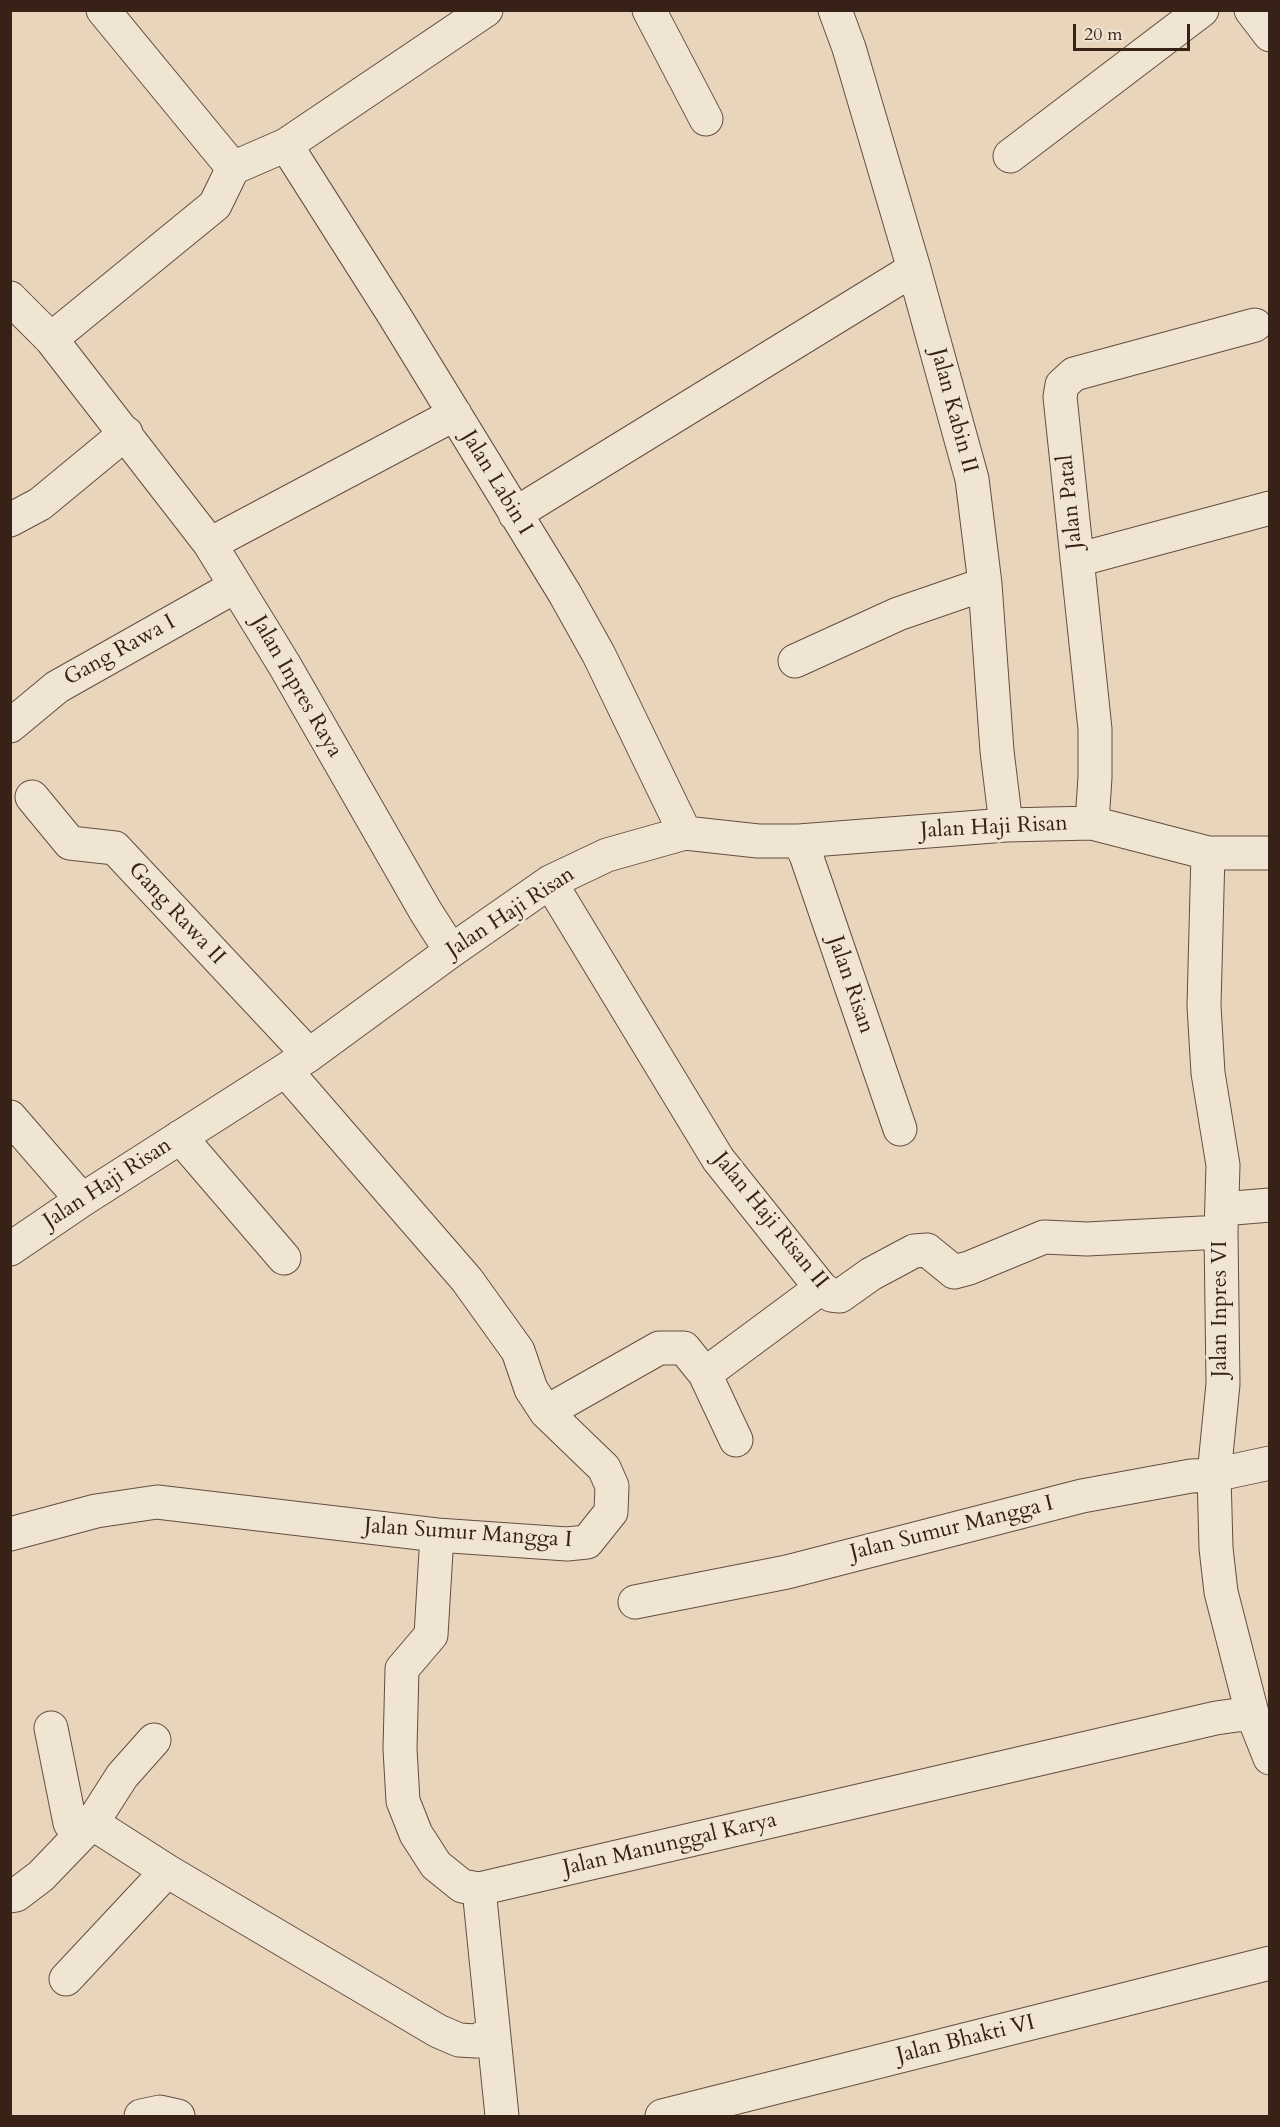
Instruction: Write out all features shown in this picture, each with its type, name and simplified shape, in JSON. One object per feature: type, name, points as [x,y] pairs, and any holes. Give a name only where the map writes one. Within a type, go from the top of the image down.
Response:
[{"type":"street","points":[[103,10],[233,168]]},
{"type":"street","points":[[51,339],[215,205],[233,168],[286,145],[486,10]]},
{"type":"street","points":[[649,10],[706,119]]},
{"type":"street","name":"Jalan Kabin II","points":[[835,10],[849,48],[914,269],[972,479],[985,584],[997,751],[1006,825]]},
{"type":"street","points":[[1010,156],[1202,10]]},
{"type":"street","points":[[1251,10],[1269,35]]},
{"type":"street","name":"Jalan Labin I","points":[[286,145],[565,594],[599,655],[684,833]]},
{"type":"street","points":[[515,514],[914,269]]},
{"type":"street","name":"Jalan Inpres Raya","points":[[10,298],[51,339],[210,544],[285,666],[426,912],[451,951]]},
{"type":"street","name":"Jalan Patal","points":[[1092,823],[1095,729],[1060,397],[1062,385],[1074,374],[1255,324]]},
{"type":"street","points":[[210,544],[455,414]]},
{"type":"street","points":[[10,520],[40,504],[126,433]]},
{"type":"street","points":[[1077,560],[1269,508]]},
{"type":"street","points":[[795,661],[898,614],[985,584]]},
{"type":"street","name":"Gang Rawa I","points":[[10,726],[57,687],[236,586]]},
{"type":"street","name":"Gang Rawa II","points":[[32,797],[70,843],[115,848],[298,1063]]},
{"type":"street","name":"Jalan Haji Risan","points":[[10,1249],[82,1200],[298,1063],[550,882],[607,855],[684,833],[758,841],[799,841],[1006,825],[1092,823],[1208,853],[1269,853]]},
{"type":"street","name":"Jalan Risan","points":[[799,841],[900,1129]]},
{"type":"street","name":"Jalan Inpres VI","points":[[1208,853],[1204,1006],[1208,1073],[1223,1166],[1222,1383],[1214,1475],[1216,1548],[1221,1592],[1263,1737]]},
{"type":"street","name":"Jalan Haji Risan II","points":[[550,882],[718,1159],[821,1288],[831,1295],[840,1296],[871,1274],[914,1251],[927,1250],[954,1272],[1044,1237],[1087,1239],[1221,1220]]},
{"type":"street","name":"Jalan Sumur Mangga I","points":[[10,1534],[96,1511],[157,1502],[437,1535],[567,1544],[586,1542],[611,1512],[612,1486],[604,1468],[546,1412],[531,1389],[518,1351],[467,1280],[298,1063]]},
{"type":"street","points":[[10,1117],[82,1200]]},
{"type":"street","points":[[180,1137],[284,1258]]},
{"type":"street","points":[[1221,1220],[1269,1205]]},
{"type":"street","points":[[705,1374],[821,1288]]},
{"type":"street","points":[[546,1412],[659,1348],[684,1348],[705,1374],[736,1440]]},
{"type":"street","name":"Jalan Sumur Mangga I","points":[[635,1602],[787,1572],[1082,1496],[1191,1476],[1214,1475],[1269,1463]]},
{"type":"street","points":[[437,1535],[431,1635],[402,1669],[400,1749],[403,1801],[416,1834],[436,1865],[462,1886],[479,1889],[502,2116]]},
{"type":"street","name":"Jalan Manunggal Karya","points":[[479,1889],[1216,1718],[1263,1737]]},
{"type":"street","points":[[51,1728],[70,1823],[92,1823],[167,1871],[438,2031],[459,2040],[476,2041],[493,2033]]},
{"type":"street","points":[[10,1896],[16,1895],[41,1876],[92,1823],[122,1776],[154,1740]]},
{"type":"street","points":[[66,1979],[167,1871]]},
{"type":"street","name":"Jalan Bhakti VI","points":[[662,2116],[1269,1963]]},
{"type":"street","points":[[141,2116],[160,2112],[178,2116]]}]
